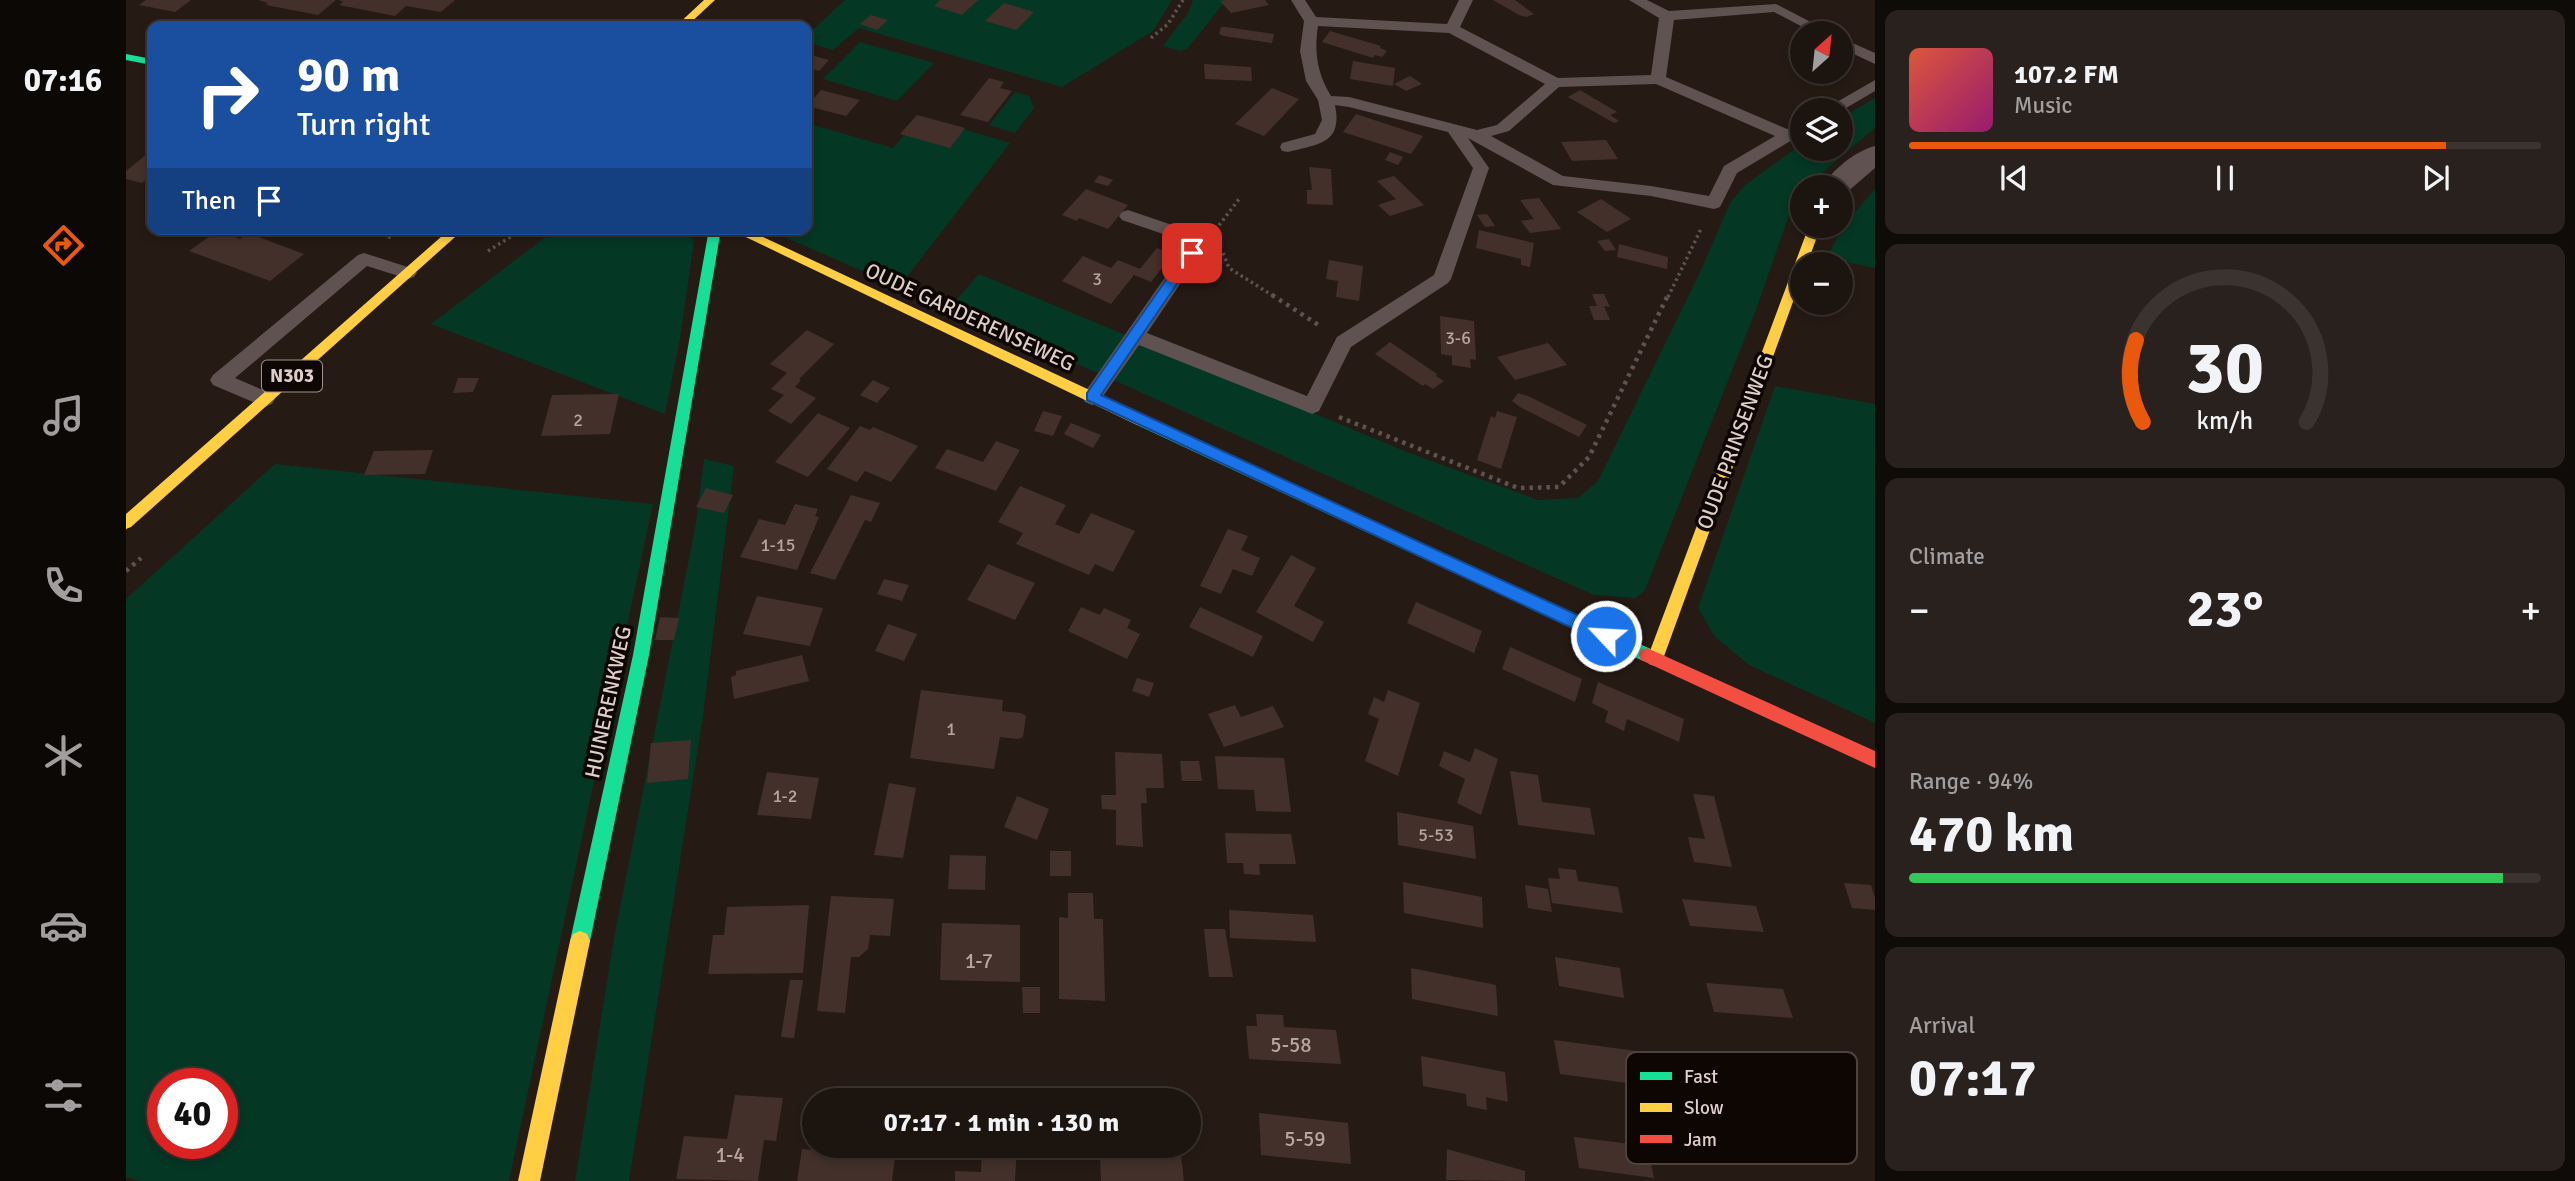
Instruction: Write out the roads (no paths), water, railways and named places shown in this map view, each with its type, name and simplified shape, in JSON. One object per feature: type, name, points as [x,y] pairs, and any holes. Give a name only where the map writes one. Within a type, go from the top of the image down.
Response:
[{"type":"street","points":[[687,21],[710,0]]},
{"type":"street","points":[[126,57],[147,61]]},
{"type":"street","points":[[1848,175],[1875,155]]},
{"type":"street","name":"N303","points":[[126,523],[451,235]]},
{"type":"street","name":"HUINERENKWEG","points":[[529,1181],[640,656],[714,235]]},
{"type":"street","name":"OUDE GARDERENSEWEG","points":[[747,235],[907,313],[1875,760]]},
{"type":"street","name":"OUDE PRINSENWEG","points":[[1655,659],[1811,238]]},
{"type":"lane","points":[[1288,147],[1321,138],[1328,130],[1330,120],[1326,100],[1314,81],[1307,51],[1311,21],[1298,0]]},
{"type":"lane","points":[[1452,29],[1466,0]]},
{"type":"lane","points":[[1636,0],[1667,16],[1776,4],[1805,21]]},
{"type":"lane","points":[[1658,79],[1667,16]]},
{"type":"lane","points":[[1311,21],[1452,29],[1555,83],[1658,79],[1790,129]]},
{"type":"lane","points":[[1853,47],[1875,59]]},
{"type":"lane","points":[[1477,135],[1503,128],[1555,83]]},
{"type":"lane","points":[[1852,98],[1875,85]]},
{"type":"lane","points":[[1326,100],[1349,102],[1477,135],[1559,181],[1651,191],[1714,203],[1730,170],[1790,134]]},
{"type":"lane","points":[[1136,336],[1312,406],[1344,342],[1442,279],[1481,168],[1454,130]]},
{"type":"lane","points":[[1092,397],[1192,253],[1175,232],[1128,216]]},
{"type":"lane","points":[[265,399],[220,380],[364,259],[408,273]]}]
